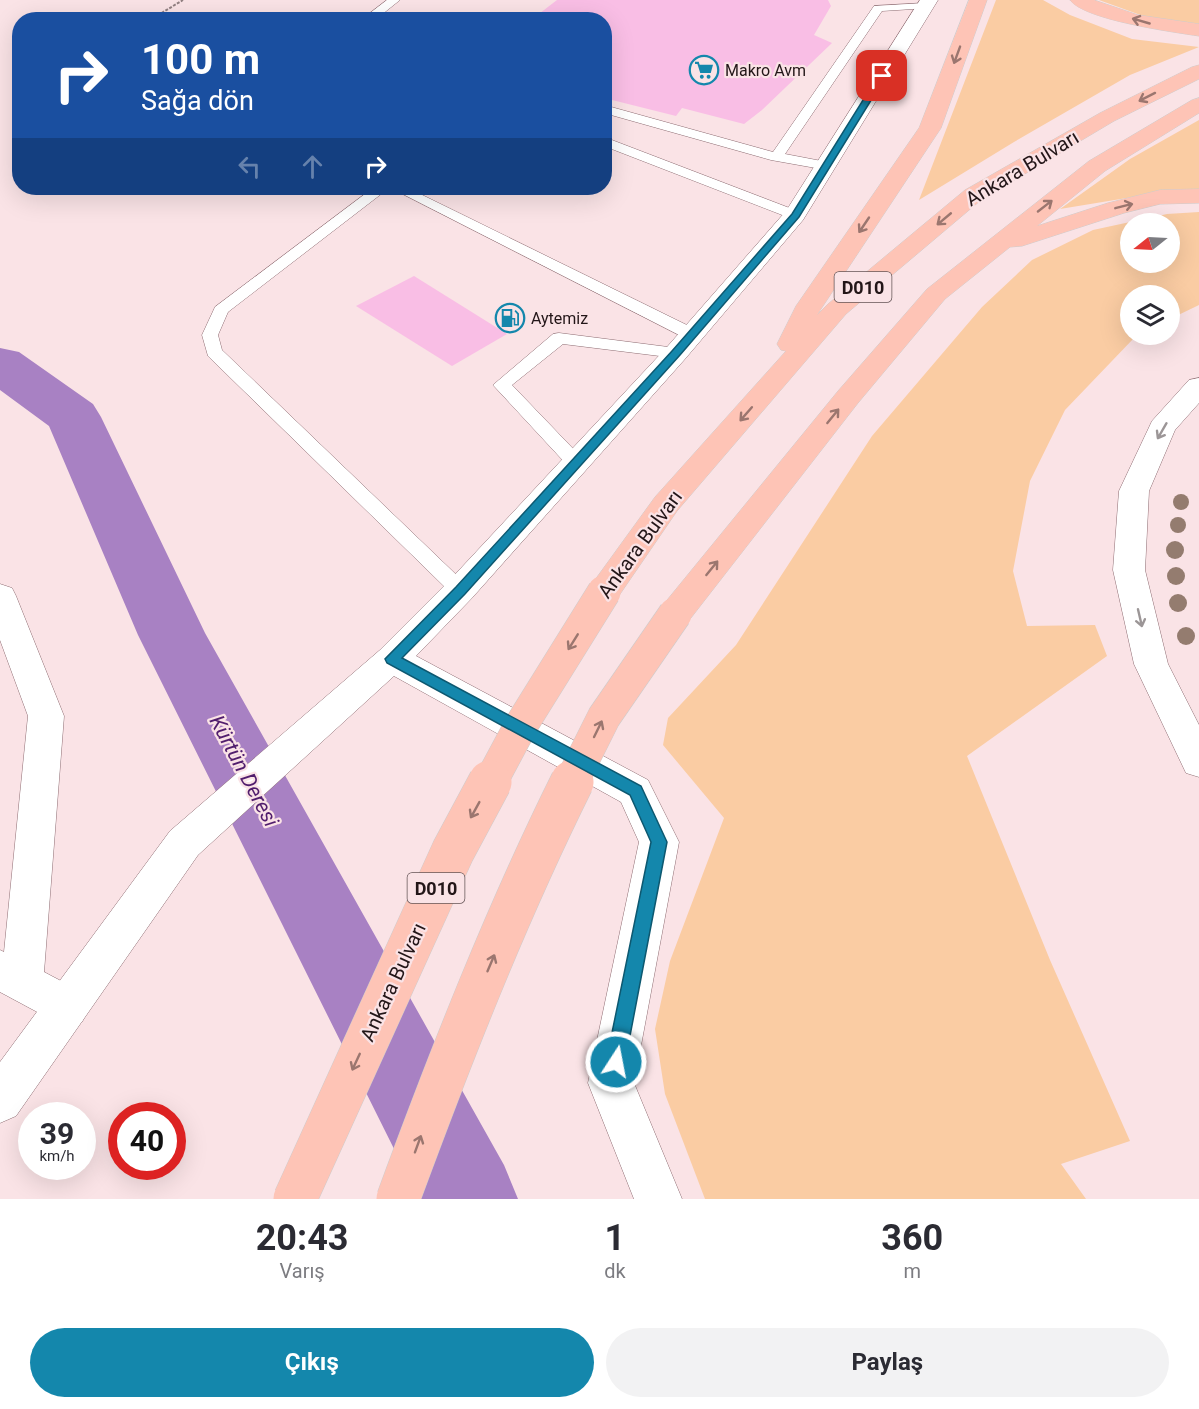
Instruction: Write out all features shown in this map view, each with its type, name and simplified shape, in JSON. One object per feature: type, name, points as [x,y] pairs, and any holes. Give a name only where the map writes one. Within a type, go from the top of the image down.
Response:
[{"type":"highway","points":[[770,385],[809,306],[930,128],[978,0]]},
{"type":"highway","points":[[1079,0],[1096,9],[1154,25],[1199,30]]},
{"type":"highway","name":"Ankara Bulvarı","points":[[295,1199],[453,851],[520,727],[604,592],[666,504],[837,309],[973,195],[1107,117],[1199,71]]},
{"type":"highway","name":"Ankara Bulvarı","points":[[398,1199],[448,1063],[544,838],[604,717],[675,614],[848,397],[936,294],[1096,166],[1199,104]]},
{"type":"highway","points":[[989,250],[1116,207],[1160,197],[1199,196]]},
{"type":"street","points":[[0,1101],[183,843],[386,663],[460,590],[684,344],[795,215],[927,3]]},
{"type":"street","points":[[1199,386],[1162,427],[1134,491],[1129,570],[1151,664],[1199,762]]},
{"type":"street","points":[[0,596],[46,716],[11,976],[67,1007]]},
{"type":"street","points":[[386,663],[635,791],[659,842],[611,1083],[658,1199]]},
{"type":"lane","points":[[378,12],[394,0]]},
{"type":"lane","points":[[776,157],[878,8],[927,3]]},
{"type":"lane","points":[[612,111],[776,157],[827,166]]},
{"type":"lane","points":[[612,144],[795,215]]},
{"type":"lane","points":[[373,195],[221,310],[210,335],[214,352],[460,590]]},
{"type":"lane","points":[[411,195],[684,344]]},
{"type":"lane","points":[[575,462],[502,385],[559,338],[684,344]]},
{"type":"path","points":[[163,12],[183,0]]},
{"type":"shaded area","points":[[996,0],[1043,0],[1070,15],[1132,39],[1199,47],[1130,75],[919,200]]},
{"type":"shaded area","points":[[1099,0],[1199,0],[1199,24],[1146,17]]},
{"type":"shaded area","points":[[1199,120],[1199,192],[1145,195],[1060,209],[1130,159]]},
{"type":"shaded area","points":[[1199,212],[1199,305],[1180,314],[1180,285],[1120,285],[1120,345],[1127,345],[1065,410],[1030,481],[1013,571],[1027,626],[1095,625],[1107,656],[967,756],[1050,960],[1130,1141],[1061,1164],[1086,1199],[705,1199],[665,1094],[655,1029],[670,961],[724,818],[663,745],[668,718],[736,645],[872,436],[982,307],[1032,260],[1093,230],[1120,224],[1120,273],[1180,273],[1180,213]]},
{"type":"building","name":"Makro Avm","points":[[557,0],[828,0],[831,6],[814,35],[832,43],[762,110],[744,124],[682,108],[676,116],[612,100],[612,12],[541,12]]},
{"type":"building","points":[[414,276],[507,334],[452,366],[356,306]]},
{"type":"waterway","name":"Kürtün Deresi","points":[[0,364],[73,417],[172,635],[470,1199]]},
{"type":"place","name":"Makro Avm","points":[[704,70]]},
{"type":"place","name":"Aytemiz","points":[[510,318]]},
{"type":"route","points":[[616,1062],[659,842],[635,791],[392,659],[460,590],[676,353],[795,215],[882,76]]}]
